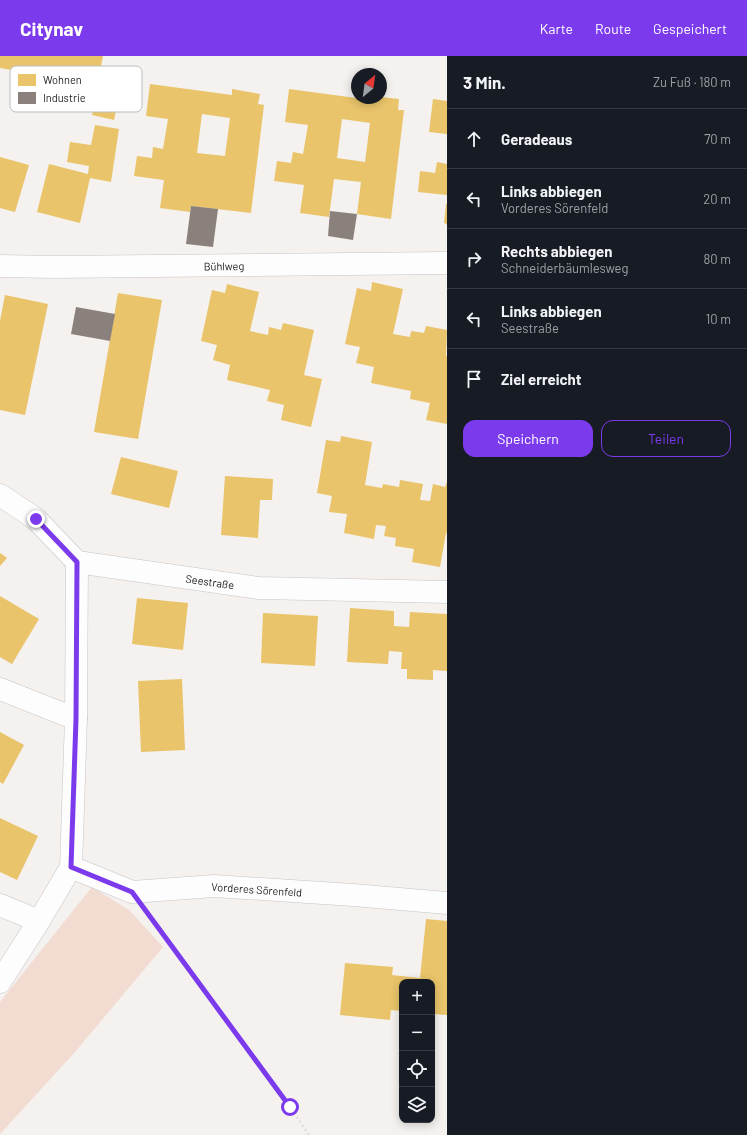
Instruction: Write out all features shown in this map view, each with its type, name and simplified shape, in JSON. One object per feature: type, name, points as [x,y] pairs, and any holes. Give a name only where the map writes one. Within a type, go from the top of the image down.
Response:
[{"type":"street","name":"Bühlweg","points":[[0,266],[54,267],[447,263]]},
{"type":"street","points":[[0,495],[36,519],[77,562],[76,719],[71,867],[0,982]]},
{"type":"street","name":"Seestraße","points":[[77,562],[259,588],[447,592]]},
{"type":"street","points":[[0,688],[76,719]]},
{"type":"street","name":"Vorderes Sörenfeld","points":[[71,867],[132,892],[214,886],[447,903]]},
{"type":"street","points":[[0,905],[39,921]]},
{"type":"path","points":[[132,892],[309,1135]]},
{"type":"shaded area","points":[[92,887],[129,910],[163,947],[75,1052],[0,1134],[0,1002]]},
{"type":"building: Wohnen","points":[[0,56],[103,56],[101,66],[10,66],[10,70],[0,68]]},
{"type":"building: Wohnen","points":[[150,84],[232,95],[232,89],[260,94],[258,104],[264,105],[251,213],[191,206],[190,212],[160,208],[164,180],[134,176],[137,156],[152,158],[153,147],[163,149],[168,119],[146,116]],"holes":[[[202,114],[230,118],[225,156],[197,153]]]},
{"type":"building: Wohnen","points":[[289,89],[351,97],[351,104],[387,104],[387,98],[399,99],[398,110],[404,110],[391,219],[357,214],[361,182],[334,179],[329,217],[300,213],[304,185],[274,181],[277,161],[291,163],[293,152],[303,154],[308,125],[285,122]],"holes":[[[342,119],[370,123],[365,162],[337,158]]]},
{"type":"building: Wohnen","points":[[433,99],[447,101],[447,134],[429,132]]},
{"type":"building: Wohnen","points":[[93,112],[116,112],[114,120],[92,115]]},
{"type":"building: Wohnen","points":[[95,125],[119,129],[111,182],[90,178],[80,223],[37,212],[49,164],[88,174],[89,166],[67,162],[70,142],[91,145]]},
{"type":"building: Wohnen","points":[[0,157],[29,165],[15,212],[0,208]]},
{"type":"building: Wohnen","points":[[437,162],[447,164],[447,195],[418,192],[420,171],[435,173]]},
{"type":"building: Wohnen","points":[[447,204],[447,224],[444,223]]},
{"type":"building: Wohnen","points":[[372,282],[403,289],[393,334],[410,337],[411,331],[424,333],[426,326],[447,330],[447,424],[426,420],[430,403],[410,399],[411,391],[371,383],[374,367],[356,363],[360,347],[345,344],[357,288],[371,291]]},
{"type":"building: Wohnen","points":[[227,284],[259,292],[250,331],[268,335],[269,327],[281,330],[283,323],[314,330],[304,375],[322,379],[311,427],[281,420],[284,405],[267,401],[270,390],[227,380],[230,365],[213,360],[217,345],[201,341],[212,290],[225,293]]},
{"type":"building: Wohnen","points":[[118,293],[162,300],[138,439],[94,432]]},
{"type":"building: Wohnen","points":[[5,295],[48,304],[25,415],[0,410],[0,321]]},
{"type":"building: Wohnen","points":[[341,436],[372,442],[365,485],[382,488],[383,484],[399,487],[400,480],[423,484],[420,500],[430,501],[433,484],[445,487],[447,482],[447,533],[440,567],[412,562],[414,549],[395,546],[396,538],[384,536],[386,526],[376,525],[374,539],[344,533],[347,514],[329,512],[332,496],[317,493],[326,440],[340,442]]},
{"type":"building: Wohnen","points":[[121,457],[178,471],[169,508],[111,494]]},
{"type":"building: Wohnen","points":[[225,476],[273,479],[272,500],[260,500],[258,538],[221,535]]},
{"type":"building: Wohnen","points":[[0,553],[7,558],[0,566]]},
{"type":"building: Wohnen","points":[[0,596],[39,619],[12,664],[0,657]]},
{"type":"building: Wohnen","points":[[137,598],[188,603],[183,650],[132,644]]},
{"type":"building: Wohnen","points":[[350,608],[394,611],[394,626],[409,627],[410,612],[447,614],[447,671],[433,670],[433,680],[407,679],[407,669],[401,669],[402,652],[389,651],[388,664],[347,662]]},
{"type":"building: Wohnen","points":[[263,613],[318,616],[315,666],[261,663]]},
{"type":"building: Wohnen","points":[[182,679],[185,750],[141,752],[138,681]]},
{"type":"building: Wohnen","points":[[0,732],[24,745],[3,784],[0,782]]},
{"type":"building: Wohnen","points":[[0,818],[38,836],[17,880],[0,872]]},
{"type":"building: Wohnen","points":[[426,919],[447,921],[447,1015],[435,1014],[435,979],[399,979],[399,1011],[391,1010],[390,1020],[340,1015],[345,963],[393,967],[392,975],[420,978]]},
{"type":"building: Industrie","points":[[191,206],[218,209],[213,247],[186,244]]},
{"type":"building: Industrie","points":[[330,211],[357,214],[353,240],[328,236]]},
{"type":"building: Industrie","points":[[76,307],[115,314],[110,341],[71,334]]},
{"type":"route","points":[[36,519],[77,562],[76,719],[71,867],[132,892],[290,1107]]}]
